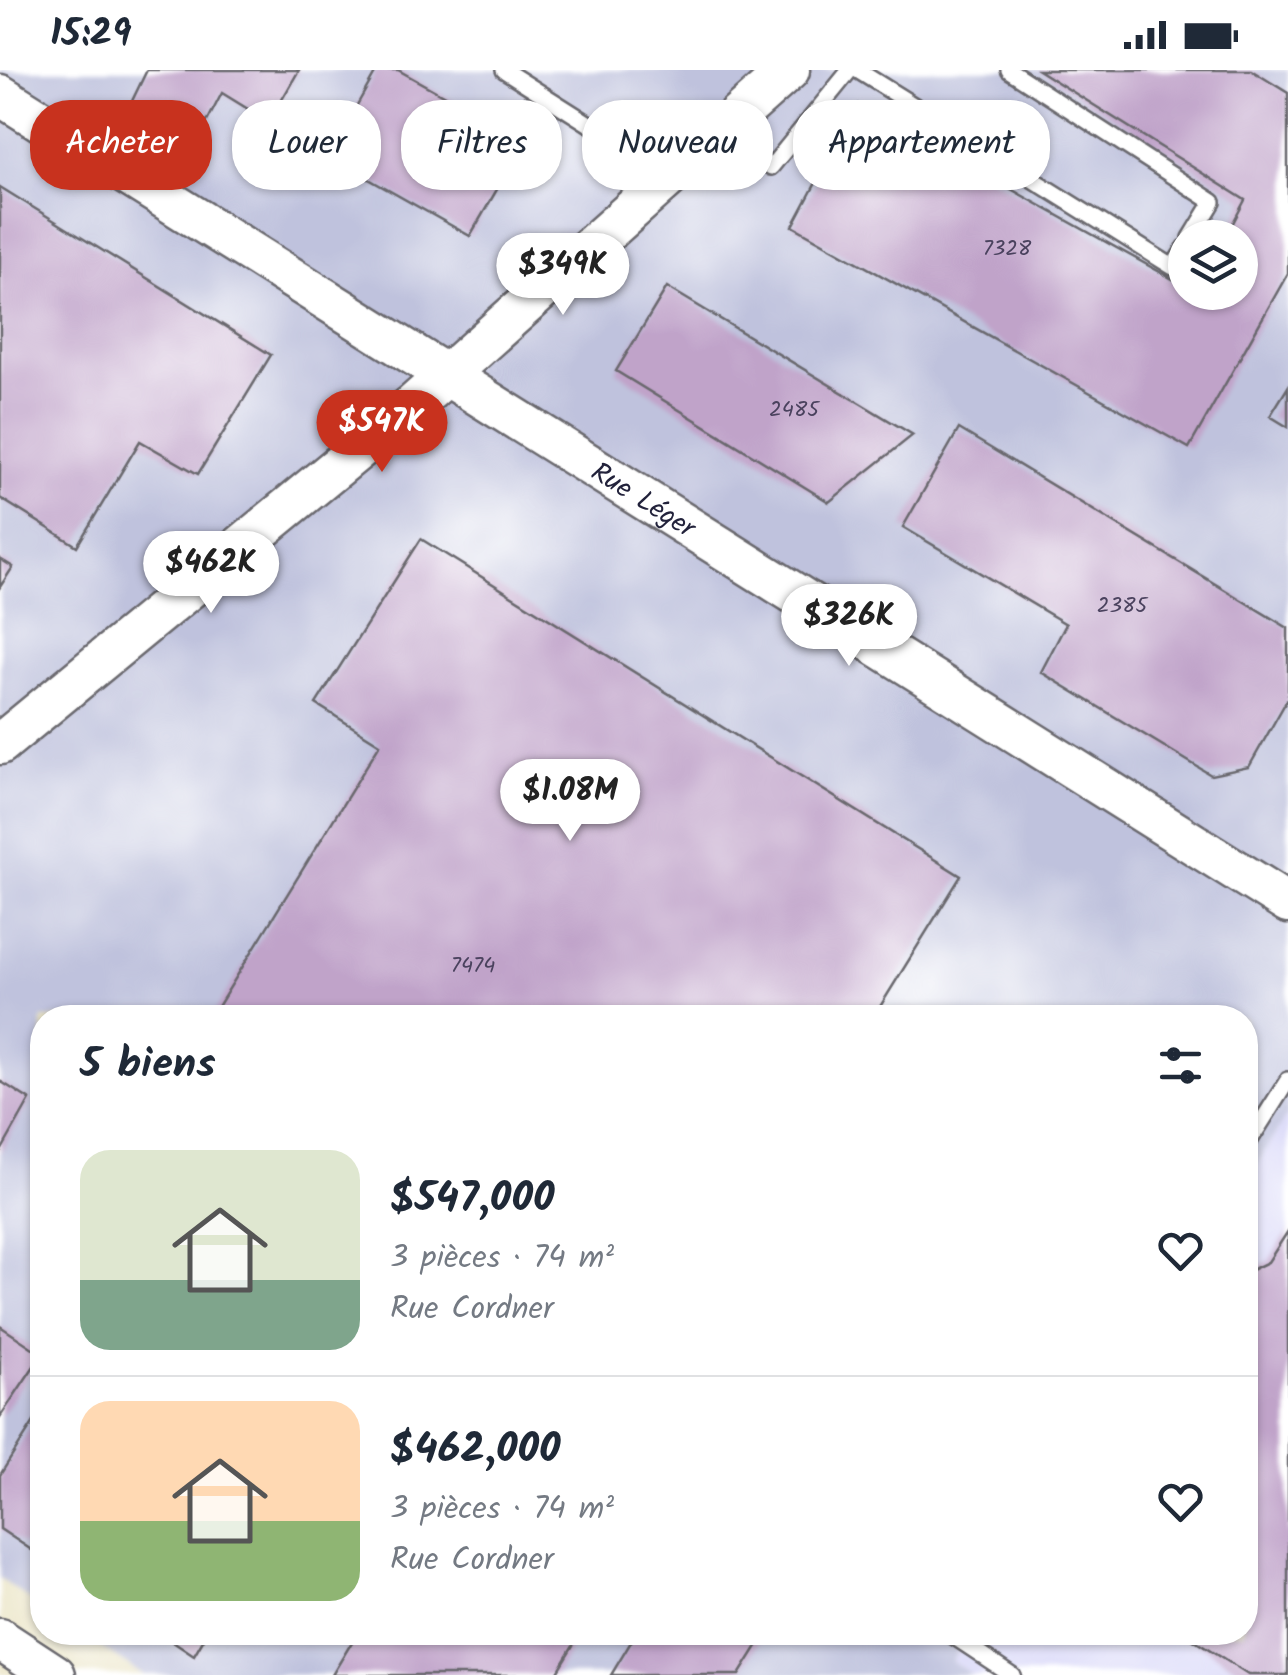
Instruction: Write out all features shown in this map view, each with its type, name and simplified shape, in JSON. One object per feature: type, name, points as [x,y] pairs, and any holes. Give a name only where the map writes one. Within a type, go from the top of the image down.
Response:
[{"type":"street","points":[[754,100],[788,70]]},
{"type":"street","name":"Rue Léger","points":[[0,95],[1288,903]]},
{"type":"street","points":[[0,744],[446,375],[653,190]]},
{"type":"street","points":[[0,1638],[55,1675]]},
{"type":"lane","points":[[504,70],[582,119]]},
{"type":"lane","points":[[773,166],[854,70],[1168,264]]},
{"type":"lane","points":[[1009,70],[1213,202],[1202,220]]},
{"type":"lane","points":[[1258,1127],[1288,1080]]},
{"type":"lane","points":[[967,1645],[1012,1675]]},
{"type":"shaded area","points":[[0,70],[1288,70],[1288,1113],[1258,1162],[1258,1005],[30,1005],[30,1600],[0,1579]]},
{"type":"shaded area","points":[[1288,1113],[1288,1675],[972,1675],[951,1661],[961,1645],[1258,1645],[1258,1162]]},
{"type":"shaded area","points":[[98,1645],[960,1645],[951,1661],[972,1675],[143,1675]]},
{"type":"building","points":[[147,70],[299,70],[282,100],[233,100],[222,93],[212,112],[212,100],[132,100]]},
{"type":"building","points":[[377,70],[398,70],[452,100],[401,100],[401,190],[497,190],[470,236],[381,186],[381,100],[360,100]]},
{"type":"building","points":[[1038,70],[1251,70],[1288,93],[1288,273],[1189,448],[793,226],[812,190],[1013,190],[1168,277],[1168,310],[1258,310],[1258,220],[1234,220],[1245,200]]},
{"type":"building","points":[[0,187],[271,355],[198,474],[140,441],[77,546],[0,498]]},
{"type":"building","points":[[667,287],[913,435],[829,502],[616,371]]},
{"type":"building","points":[[1288,387],[1288,427],[1270,416]]},
{"type":"building","points":[[959,429],[1288,628],[1288,698],[1249,767],[1211,775],[1041,672],[1066,624],[903,527]]},
{"type":"building","points":[[421,539],[961,876],[881,1005],[219,1005],[380,744],[316,704]]},
{"type":"building","points":[[0,559],[13,567],[0,587]]},
{"type":"building","points":[[0,1081],[30,1100],[0,1153]]},
{"type":"building","points":[[1288,1231],[1288,1675],[1248,1675],[1201,1645],[1258,1645],[1258,1267],[1268,1262]]},
{"type":"building","points":[[0,1326],[30,1346],[30,1372],[0,1417]]},
{"type":"building","points":[[30,1428],[30,1549],[0,1529],[0,1475]]},
{"type":"building","points":[[178,1645],[200,1645],[194,1656]]},
{"type":"building","points":[[350,1645],[573,1645],[555,1675],[332,1675]]},
{"type":"building","points":[[629,1645],[758,1645],[739,1675],[611,1675]]}]
